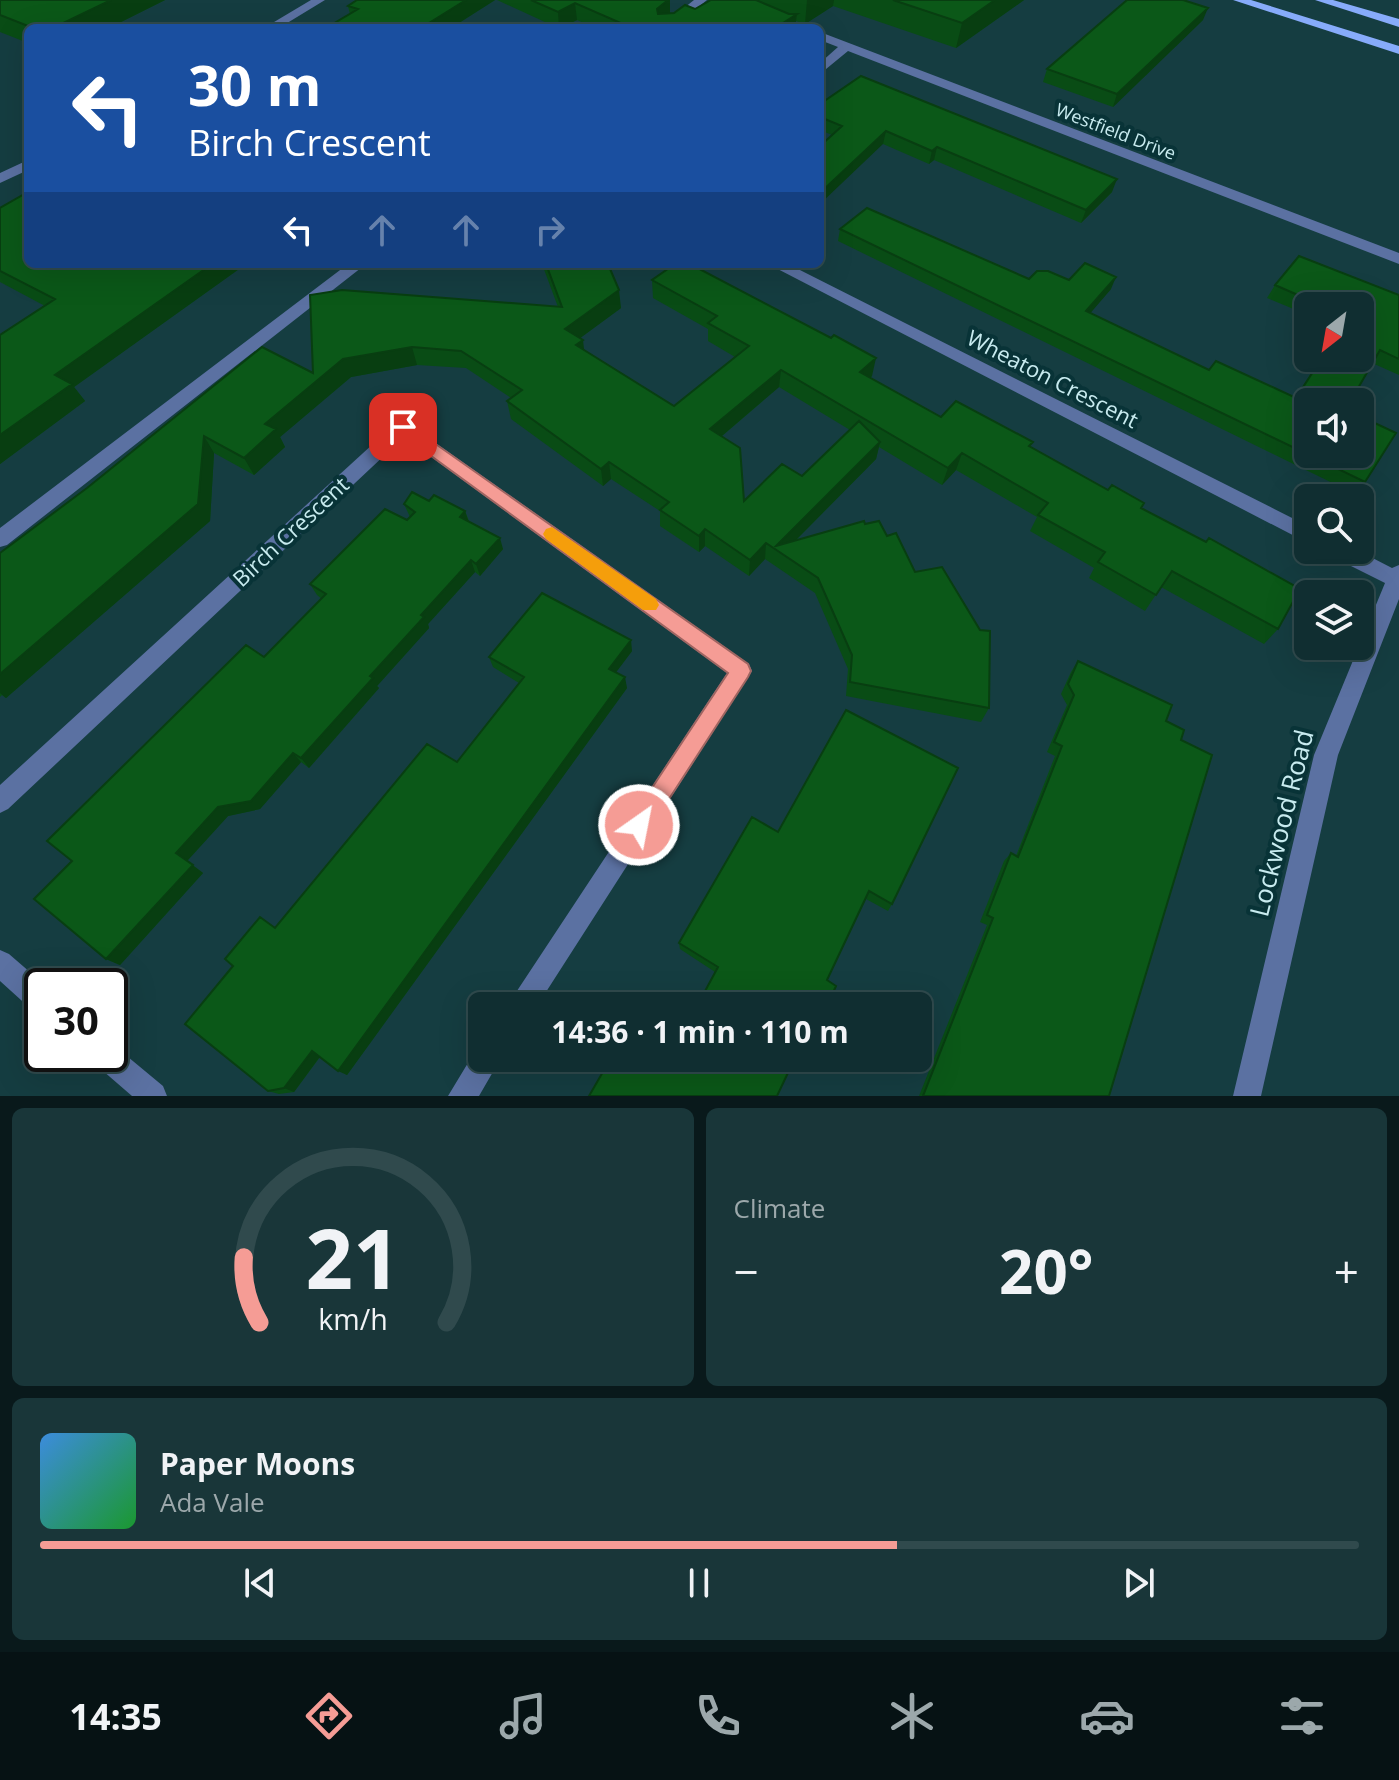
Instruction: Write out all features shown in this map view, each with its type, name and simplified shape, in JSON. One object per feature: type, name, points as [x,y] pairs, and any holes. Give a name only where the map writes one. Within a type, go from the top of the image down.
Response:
[{"type":"main road","points":[[1239,0],[1399,50]]},
{"type":"main road","points":[[1321,0],[1399,23]]},
{"type":"street","points":[[277,24],[319,0]]},
{"type":"street","points":[[670,24],[701,0]]},
{"type":"street","points":[[729,0],[790,24]]},
{"type":"street","name":"Westfield Drive","points":[[824,38],[1399,259]]},
{"type":"street","points":[[824,66],[846,47]]},
{"type":"street","points":[[0,179],[24,166]]},
{"type":"street","points":[[0,539],[353,268]]},
{"type":"street","name":"Wheaton Crescent","points":[[784,268],[1294,528]]},
{"type":"street","name":"Birch Crescent","points":[[0,801],[403,427],[741,671],[530,992]]},
{"type":"street","points":[[1368,564],[1398,578]]},
{"type":"street","name":"Lockwood Road","points":[[1247,1096],[1326,755],[1398,578]]},
{"type":"street","points":[[0,963],[24,984]]},
{"type":"street","points":[[126,1072],[153,1096]]},
{"type":"street","points":[[462,1096],[478,1072]]},
{"type":"building","points":[[0,0],[111,0],[61,24],[24,24],[0,15]]},
{"type":"building","points":[[357,0],[466,0],[427,24],[333,24],[358,9],[348,6]]},
{"type":"building","points":[[531,0],[668,0],[657,9],[658,14],[674,13],[685,5],[695,9],[711,0],[756,0],[789,14],[797,14],[781,24],[623,24],[575,3],[558,12]]},
{"type":"building","points":[[893,0],[995,0],[962,23]]},
{"type":"building","points":[[1127,0],[1183,0],[1208,8],[1117,94],[1047,69]]},
{"type":"building","points":[[861,76],[1117,179],[1086,210],[937,147],[932,151],[886,131],[824,189],[824,142],[842,126],[824,119],[824,101]]},
{"type":"building","points":[[24,194],[24,268],[206,268],[55,375],[72,384],[0,435],[0,335],[55,299],[0,271],[0,208]]},
{"type":"building","points":[[867,208],[1029,279],[1037,271],[1048,271],[1069,280],[1085,263],[1116,277],[1086,311],[1209,370],[1216,361],[1294,397],[1294,448],[840,229]]},
{"type":"building","points":[[1299,256],[1399,295],[1399,359],[1380,350],[1374,360],[1374,292],[1294,293],[1275,285]]},
{"type":"building","points":[[547,268],[610,268],[619,290],[565,329],[583,340],[576,345],[674,406],[749,346],[708,323],[717,316],[652,280],[669,268],[698,268],[831,338],[834,335],[876,358],[860,372],[941,417],[956,401],[1033,442],[1029,446],[1108,490],[1112,485],[1144,503],[1141,508],[1206,542],[1209,538],[1294,586],[1294,600],[1278,629],[1172,571],[1156,595],[1098,562],[1105,552],[1038,515],[1048,503],[962,453],[948,468],[781,370],[710,429],[740,448],[744,501],[782,464],[802,476],[859,421],[880,442],[776,546],[864,521],[865,524],[879,521],[887,536],[896,533],[915,572],[942,567],[980,630],[990,631],[989,708],[850,682],[852,655],[818,578],[766,543],[750,560],[705,529],[699,536],[660,510],[669,502],[609,462],[601,469],[507,401],[522,390],[461,351],[412,347],[343,359],[265,424],[276,429],[244,458],[204,436],[198,504],[0,674],[0,553],[87,488],[262,347],[313,373],[310,295],[342,290],[562,307]]},
{"type":"building","points":[[1313,372],[1367,372],[1358,388],[1302,388]]},
{"type":"building","points":[[1374,423],[1396,433],[1374,468]]},
{"type":"building","points":[[1336,468],[1374,468],[1365,482]]},
{"type":"building","points":[[412,492],[429,501],[434,495],[465,511],[460,517],[500,538],[476,564],[471,560],[421,615],[424,617],[370,676],[373,678],[301,758],[293,753],[251,801],[218,807],[176,853],[193,865],[106,959],[34,899],[72,861],[47,841],[246,645],[264,657],[326,594],[310,584],[385,509],[407,520],[415,512],[404,504]]},
{"type":"building","points":[[542,593],[631,640],[609,669],[625,677],[338,1071],[312,1051],[284,1088],[268,1091],[185,1024],[233,966],[225,959],[260,917],[275,928],[427,744],[457,762],[524,677],[489,657]]},
{"type":"building","points":[[1078,661],[1172,705],[1166,721],[1184,730],[1181,740],[1212,755],[1109,1096],[923,1096],[993,918],[987,915],[1011,853],[1018,857],[1062,746],[1054,742],[1074,695],[1068,684]]},
{"type":"building","points":[[846,710],[958,768],[892,904],[869,891],[827,980],[836,986],[833,992],[705,992],[718,967],[679,943],[752,817],[778,832]]},
{"type":"building","points":[[603,1072],[788,1072],[777,1096],[589,1096]]},
{"type":"slow traffic","points":[[552,534],[650,605]]},
{"type":"route","points":[[403,427],[741,671],[639,825]]}]
